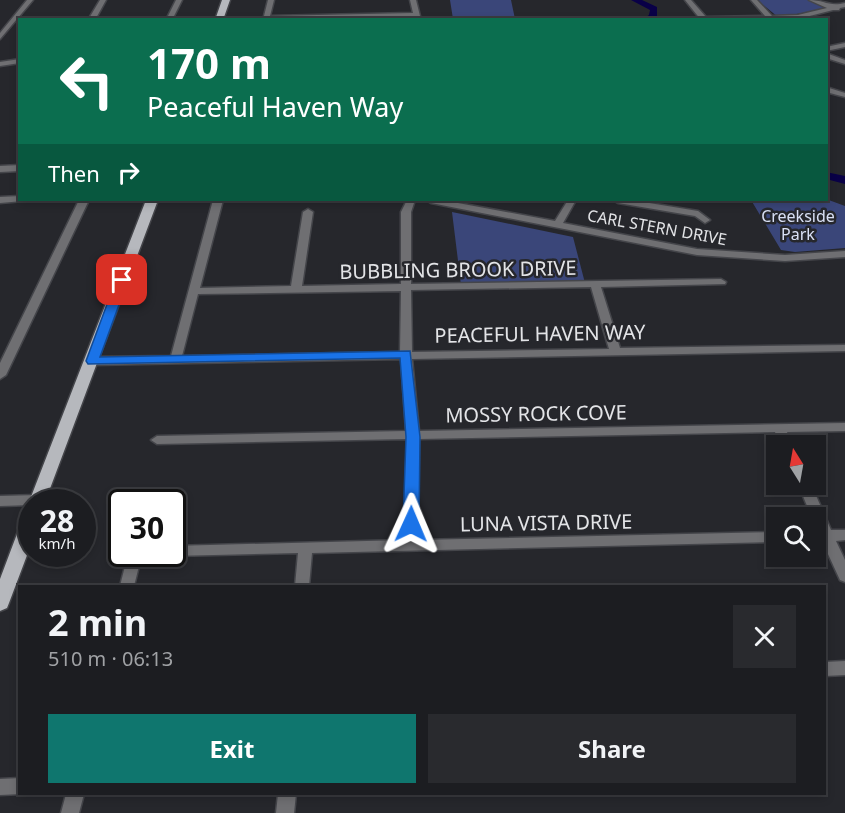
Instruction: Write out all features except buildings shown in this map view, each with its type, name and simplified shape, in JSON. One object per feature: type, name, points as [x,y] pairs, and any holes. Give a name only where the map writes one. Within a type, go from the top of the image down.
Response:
[{"type":"main road","points":[[220,18],[226,0]]},
{"type":"main road","points":[[43,489],[152,201]]},
{"type":"main road","points":[[0,603],[18,555]]},
{"type":"street","points":[[0,37],[30,0]]},
{"type":"street","points":[[92,18],[103,0]]},
{"type":"street","points":[[171,18],[179,0]]},
{"type":"street","points":[[267,18],[271,0]]},
{"type":"street","points":[[342,18],[417,17],[413,0]]},
{"type":"street","points":[[688,0],[704,18]]},
{"type":"street","points":[[754,0],[771,18]]},
{"type":"street","points":[[813,0],[845,12]]},
{"type":"street","points":[[782,18],[811,15],[845,5]]},
{"type":"street","points":[[828,49],[845,45]]},
{"type":"street","points":[[828,56],[845,62]]},
{"type":"street","points":[[0,64],[18,61]]},
{"type":"street","points":[[828,90],[845,95]]},
{"type":"street","points":[[0,168],[18,168]]},
{"type":"street","points":[[0,200],[18,199]]},
{"type":"street","points":[[0,375],[84,201]]},
{"type":"street","points":[[176,358],[218,201]]},
{"type":"street","points":[[411,201],[406,212],[406,354],[413,437],[411,546]]},
{"type":"street","name":"CARL STERN DRIVE","points":[[436,201],[652,244],[729,255],[785,258],[845,254]]},
{"type":"street","points":[[557,225],[571,201]]},
{"type":"street","points":[[624,201],[698,214],[705,220]]},
{"type":"street","points":[[296,290],[308,212]]},
{"type":"street","name":"BUBBLING BROOK DRIVE","points":[[195,291],[596,286],[721,282]]},
{"type":"street","points":[[596,286],[615,351]]},
{"type":"street","name":"PEACEFUL HAVEN WAY","points":[[92,361],[845,348]]},
{"type":"street","name":"MOSSY ROCK COVE","points":[[157,440],[413,437],[845,427]]},
{"type":"street","points":[[779,428],[782,435]]},
{"type":"street","points":[[0,501],[18,501]]},
{"type":"street","points":[[826,536],[845,535]]},
{"type":"street","name":"LUNA VISTA DRIVE","points":[[186,551],[766,537]]},
{"type":"street","points":[[826,544],[845,576]]},
{"type":"street","points":[[303,585],[305,549]]},
{"type":"street","points":[[127,585],[132,567]]},
{"type":"street","points":[[826,669],[845,668]]},
{"type":"street","points":[[0,787],[18,786]]},
{"type":"street","points":[[70,813],[75,795]]},
{"type":"street","points":[[285,813],[287,795]]},
{"type":"green space","points":[[450,0],[511,0],[515,18],[453,18]]},
{"type":"green space","points":[[757,0],[809,0],[827,9],[778,17]]},
{"type":"green space","name":"Creekside Park","points":[[828,200],[845,206],[845,248],[795,252],[781,250],[752,201]]},
{"type":"green space","points":[[452,212],[573,237],[585,283],[461,285]]},
{"type":"waterway","points":[[635,0],[654,9],[653,16],[650,18]]},
{"type":"waterway","points":[[828,176],[845,180]]},
{"type":"route","points":[[122,280],[92,361],[406,354],[413,437],[411,524]]}]
